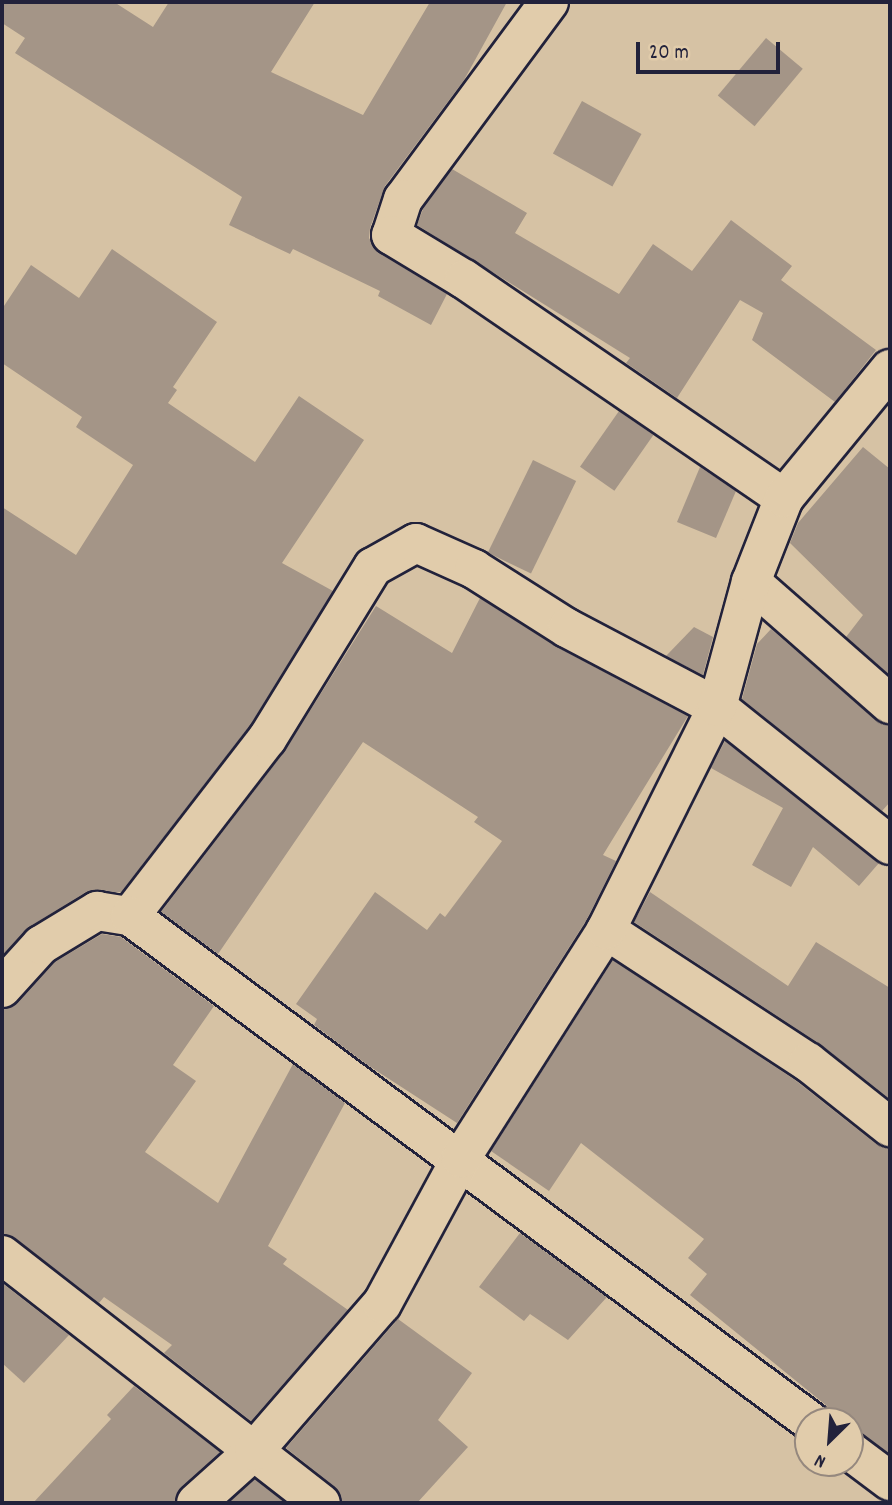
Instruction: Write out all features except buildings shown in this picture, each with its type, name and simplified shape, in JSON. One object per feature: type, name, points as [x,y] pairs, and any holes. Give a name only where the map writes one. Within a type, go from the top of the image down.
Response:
[{"type":"street","points":[[550,2],[402,199],[391,235],[464,279],[784,498]]},
{"type":"street","points":[[196,1503],[254,1451],[382,1304],[461,1158],[606,930],[717,707],[751,582],[784,498],[890,369]]},
{"type":"street","points":[[130,916],[267,739],[373,567],[416,543],[474,569],[567,628],[717,707],[890,845]]},
{"type":"street","points":[[751,582],[890,704]]},
{"type":"street","points":[[2,988],[41,945],[97,911],[130,916],[461,1158],[794,1409]]},
{"type":"street","points":[[606,930],[808,1062],[890,1127]]},
{"type":"street","points":[[2,1255],[321,1503]]},
{"type":"street","points":[[864,1462],[890,1481]]}]
